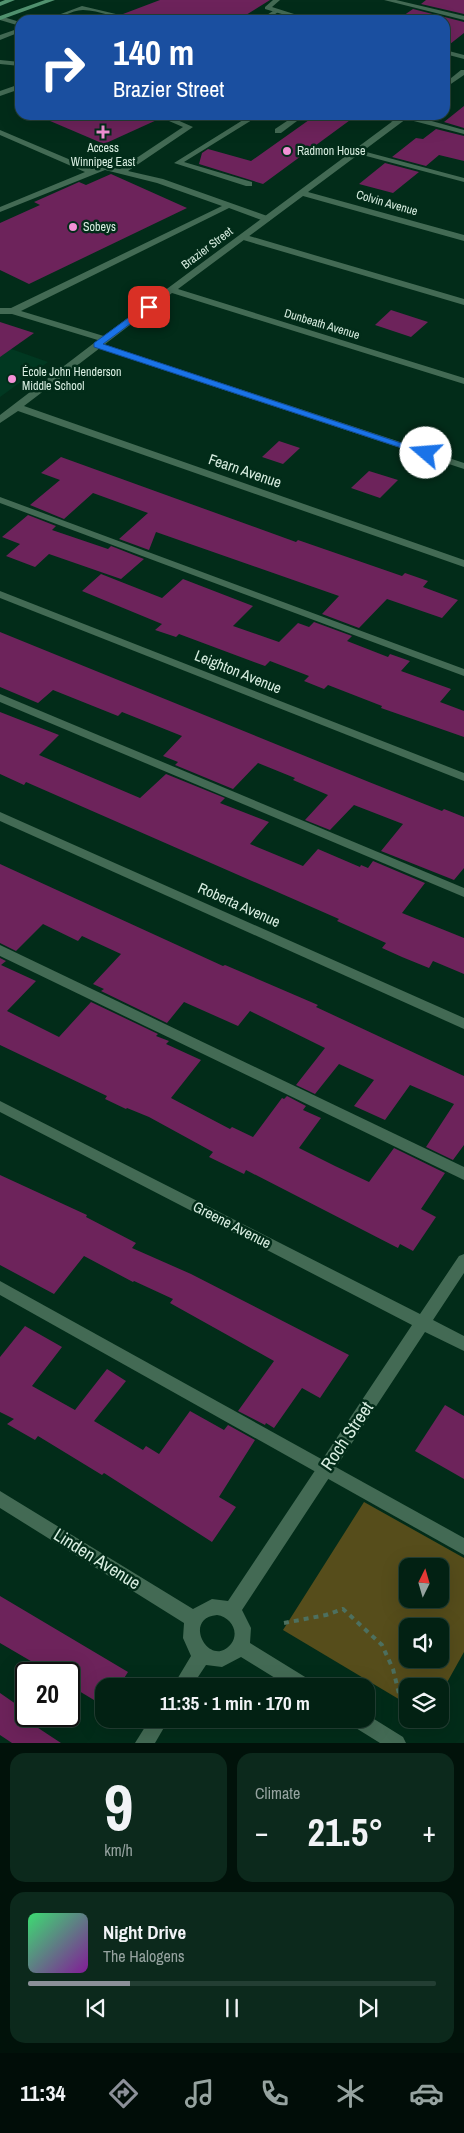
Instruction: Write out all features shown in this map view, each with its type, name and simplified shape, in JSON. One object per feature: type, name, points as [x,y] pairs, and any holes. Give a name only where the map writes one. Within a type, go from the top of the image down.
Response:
[{"type":"main road","points":[[0,4],[12,0]]},
{"type":"main road","points":[[0,18],[52,0]]},
{"type":"street","points":[[277,0],[266,8],[288,15]]},
{"type":"street","points":[[387,0],[464,18]]},
{"type":"street","points":[[74,1],[82,8],[113,15]]},
{"type":"street","points":[[62,15],[82,8]]},
{"type":"street","points":[[271,15],[276,12]]},
{"type":"street","points":[[0,18],[15,22]]},
{"type":"street","points":[[0,38],[15,32]]},
{"type":"street","points":[[450,53],[464,57]]},
{"type":"street","points":[[0,62],[15,64]]},
{"type":"street","points":[[450,82],[464,72]]},
{"type":"street","points":[[0,94],[15,88]]},
{"type":"street","points":[[123,170],[189,127],[172,120]]},
{"type":"street","points":[[248,120],[178,163],[249,184]]},
{"type":"street","points":[[278,131],[294,120]]},
{"type":"street","name":"Brazier Street","points":[[0,420],[101,342],[399,120]]},
{"type":"street","points":[[415,120],[464,132]]},
{"type":"street","points":[[0,132],[92,172]]},
{"type":"street","points":[[358,151],[464,180]]},
{"type":"street","points":[[0,210],[104,167],[123,170],[160,181],[267,219]]},
{"type":"street","name":"Colvin Avenue","points":[[303,193],[464,238]]},
{"type":"street","points":[[0,312],[13,311],[228,206]]},
{"type":"street","points":[[243,237],[464,302]]},
{"type":"street","name":"Dunbeath Avenue","points":[[172,290],[464,381]]},
{"type":"street","points":[[13,311],[464,466]]},
{"type":"street","name":"Fearn Avenue","points":[[17,407],[464,564]]},
{"type":"street","points":[[0,500],[464,673]]},
{"type":"street","name":"Leighton Avenue","points":[[0,594],[464,777]]},
{"type":"street","points":[[0,698],[464,893]]},
{"type":"street","name":"Roberta Avenue","points":[[0,816],[464,1024]]},
{"type":"street","points":[[0,950],[464,1174]]},
{"type":"street","name":"Greene Avenue","points":[[0,1106],[464,1344]]},
{"type":"street","name":"Roch Street","points":[[231,1612],[464,1260]]},
{"type":"street","points":[[0,1287],[464,1547]]},
{"type":"street","name":"Linden Avenue","points":[[0,1499],[194,1619]]},
{"type":"street","points":[[220,1608],[231,1612],[242,1624],[243,1636],[239,1646],[225,1658],[213,1659],[202,1655],[192,1641],[191,1630],[194,1619],[208,1609],[220,1608]]},
{"type":"street","points":[[239,1646],[291,1678]]},
{"type":"street","points":[[187,1678],[202,1655]]},
{"type":"street","points":[[144,1743],[154,1728]]},
{"type":"street","points":[[372,1728],[397,1743]]},
{"type":"path","points":[[284,1623],[326,1615],[343,1609],[382,1645],[393,1669],[399,1694]]},
{"type":"shaded area","name":"École John Henderson Middle School","points":[[0,345],[48,362],[0,397]]},
{"type":"shaded area","points":[[364,1502],[464,1558],[464,1652],[449,1679],[399,1678],[399,1699],[375,1685],[375,1678],[363,1678],[283,1630]]},
{"type":"building","points":[[160,0],[270,0],[246,15],[123,14]]},
{"type":"building","points":[[426,0],[464,0],[464,14],[421,4]]},
{"type":"building","points":[[413,9],[437,15],[404,15]]},
{"type":"building","points":[[450,18],[464,22],[464,33],[450,44]]},
{"type":"building","points":[[464,106],[464,128],[444,122],[450,120],[450,117]]},
{"type":"building","name":"Access Winnipeg East","points":[[48,120],[157,120],[104,144]]},
{"type":"building","name":"Radmon House","points":[[309,120],[350,120],[263,184],[199,164],[202,153],[208,149],[251,161]]},
{"type":"building","points":[[436,129],[464,136],[464,161],[439,155],[426,166],[392,157],[416,138],[423,139]]},
{"type":"building","points":[[385,163],[419,172],[393,193],[359,184]]},
{"type":"building","name":"Sobeys","points":[[111,174],[187,208],[29,284],[0,270],[0,223],[40,205],[34,202],[79,182],[86,185]]},
{"type":"building","points":[[391,310],[428,322],[411,337],[375,325]]},
{"type":"building","points":[[0,322],[34,333],[0,357]]},
{"type":"building","points":[[279,441],[300,448],[283,464],[262,457]]},
{"type":"building","points":[[61,457],[296,542],[298,540],[402,576],[405,573],[428,581],[423,587],[458,600],[442,618],[387,599],[359,628],[322,614],[339,596],[156,532],[149,550],[119,539],[148,513],[93,493],[64,519],[30,505],[60,480],[41,473]]},
{"type":"building","points":[[369,471],[398,480],[380,498],[351,488]]},
{"type":"building","points":[[28,515],[56,526],[52,530],[108,549],[111,546],[144,559],[121,579],[49,554],[35,567],[6,556],[20,544],[2,537]]},
{"type":"building","points":[[101,574],[162,598],[183,579],[253,606],[233,626],[279,642],[298,623],[309,627],[314,622],[352,636],[347,641],[388,657],[390,654],[410,661],[401,671],[451,689],[440,702],[464,711],[464,737],[381,708],[382,706],[328,685],[324,689],[304,681],[309,676],[270,661],[265,666],[179,634],[176,637],[155,630],[162,624],[82,591]]},
{"type":"building","points":[[0,632],[369,782],[442,811],[444,809],[464,817],[464,868],[454,880],[381,851],[403,824],[354,805],[330,830],[305,820],[328,795],[293,780],[295,778],[258,763],[233,789],[175,765],[178,762],[163,756],[182,736],[122,712],[118,716],[53,690],[38,703],[0,687]]},
{"type":"building","points":[[0,712],[59,735],[39,755],[140,798],[166,774],[225,798],[220,803],[269,822],[250,844],[303,866],[318,849],[360,867],[361,865],[368,868],[373,861],[425,883],[402,913],[464,938],[464,974],[433,961],[429,968],[402,957],[382,948],[386,943],[337,921],[339,919],[26,782],[24,785],[0,774]]},
{"type":"building","points":[[0,864],[223,966],[225,965],[318,1005],[316,1007],[464,1076],[464,1145],[453,1160],[426,1147],[454,1104],[410,1085],[385,1120],[354,1106],[374,1080],[339,1064],[315,1094],[296,1085],[325,1048],[250,1011],[238,1026],[184,1002],[167,1023],[101,991],[104,989],[93,984],[121,954],[82,936],[78,941],[43,924],[16,951],[0,943]]},
{"type":"building","points":[[0,958],[6,961],[1,965],[36,981],[7,1011],[59,1037],[91,1002],[158,1034],[156,1036],[169,1041],[166,1044],[201,1060],[171,1098],[230,1129],[232,1127],[253,1137],[282,1098],[284,1099],[287,1096],[306,1106],[303,1110],[321,1118],[299,1148],[335,1166],[369,1182],[394,1148],[445,1173],[421,1209],[436,1217],[413,1251],[400,1244],[398,1248],[246,1170],[244,1174],[209,1157],[213,1152],[149,1117],[105,1099],[107,1096],[0,1045]]},
{"type":"building","points":[[0,1175],[87,1215],[86,1217],[136,1243],[132,1248],[191,1274],[349,1355],[320,1398],[302,1388],[274,1428],[266,1423],[265,1425],[238,1411],[274,1361],[170,1303],[173,1299],[133,1282],[84,1256],[54,1294],[0,1265]]},
{"type":"building","points":[[25,1326],[62,1347],[32,1386],[75,1410],[107,1369],[126,1381],[94,1421],[143,1450],[146,1446],[159,1454],[190,1411],[224,1430],[228,1425],[255,1440],[219,1497],[236,1507],[212,1542],[104,1473],[102,1475],[38,1436],[35,1440],[7,1424],[14,1419],[0,1412],[0,1357]]},
{"type":"building","points":[[445,1405],[464,1416],[464,1479],[415,1451]]},
{"type":"building","points":[[0,1596],[128,1672],[124,1678],[95,1678],[95,1701],[80,1692],[80,1662],[32,1662],[0,1643]]},
{"type":"building","points":[[0,1693],[15,1703],[15,1727],[37,1727],[61,1743],[12,1743],[0,1735]]},
{"type":"place","name":"Access Winnipeg East","points":[[103,132]]},
{"type":"place","name":"Radmon House","points":[[287,151]]},
{"type":"place","name":"Sobeys","points":[[73,227]]},
{"type":"place","name":"École John Henderson Middle School","points":[[12,379]]},
{"type":"route","points":[[149,307],[97,345],[426,453]]}]
